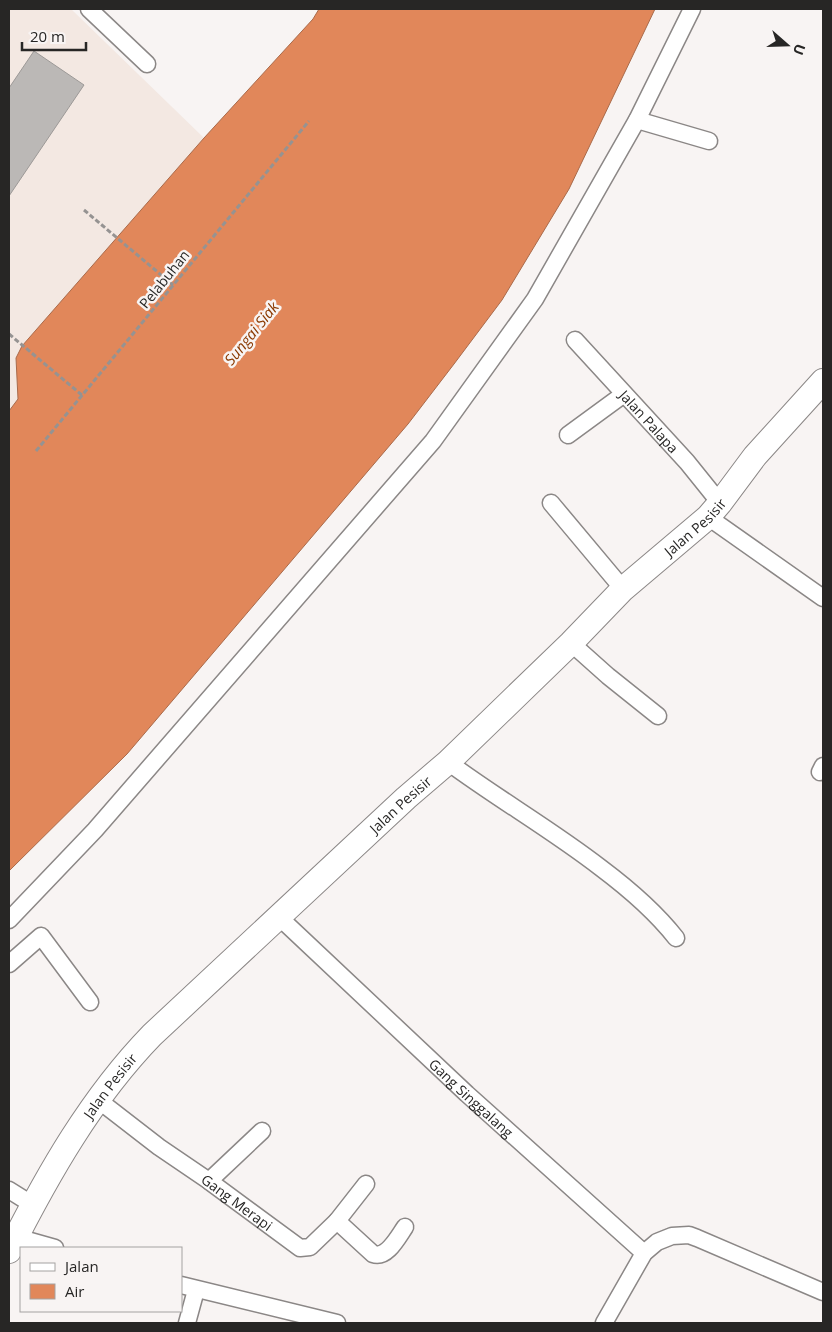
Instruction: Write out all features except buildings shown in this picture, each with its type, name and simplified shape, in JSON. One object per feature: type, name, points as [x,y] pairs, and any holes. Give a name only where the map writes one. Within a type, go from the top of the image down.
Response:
[{"type":"street","points":[[89,9],[147,64]]},
{"type":"street","points":[[9,920],[95,830],[433,440],[535,299],[637,120],[692,9]]},
{"type":"street","points":[[637,120],[709,141]]},
{"type":"street","name":"Jalan Palapa","points":[[575,340],[686,462],[714,510],[823,598]]},
{"type":"street","name":"Jalan Pesisir","points":[[12,1244],[64,1148],[97,1099],[129,1059],[406,798],[448,762],[571,643],[623,589],[714,510],[755,456],[823,380]]},
{"type":"street","points":[[568,435],[624,394]]},
{"type":"street","points":[[551,503],[623,589]]},
{"type":"street","points":[[571,643],[658,716]]},
{"type":"street","points":[[448,762],[480,786],[566,841],[616,879],[649,907],[676,938]]},
{"type":"street","name":"Gang Singgalang","points":[[279,917],[467,1094],[644,1253]]},
{"type":"street","points":[[9,964],[40,936],[90,1002]]},
{"type":"street","name":"Gang Merapi","points":[[97,1099],[159,1147],[300,1248],[310,1247],[366,1184]]},
{"type":"street","points":[[209,1182],[262,1131]]},
{"type":"street","points":[[9,1190],[33,1205]]},
{"type":"street","points":[[336,1220],[373,1254],[378,1256],[384,1254],[406,1227]]},
{"type":"street","points":[[604,1323],[644,1253],[657,1242],[672,1236],[689,1235],[823,1292]]},
{"type":"street","points":[[12,1244],[44,1247]]},
{"type":"street","points":[[188,1323],[188,1288],[337,1323]]},
{"type":"path","name":"Pelabuhan","points":[[36,451],[309,121]]},
{"type":"path","points":[[84,210],[174,285]]},
{"type":"path","points":[[9,334],[83,396]]},
{"type":"shaded area","points":[[9,9],[71,9],[204,138],[22,346],[16,358],[18,399],[9,411]]},
{"type":"water","name":"Sungai Siak","points":[[319,9],[655,9],[569,189],[502,300],[408,424],[127,754],[9,871],[9,411],[18,399],[16,358],[22,346],[204,138],[313,19]]}]
